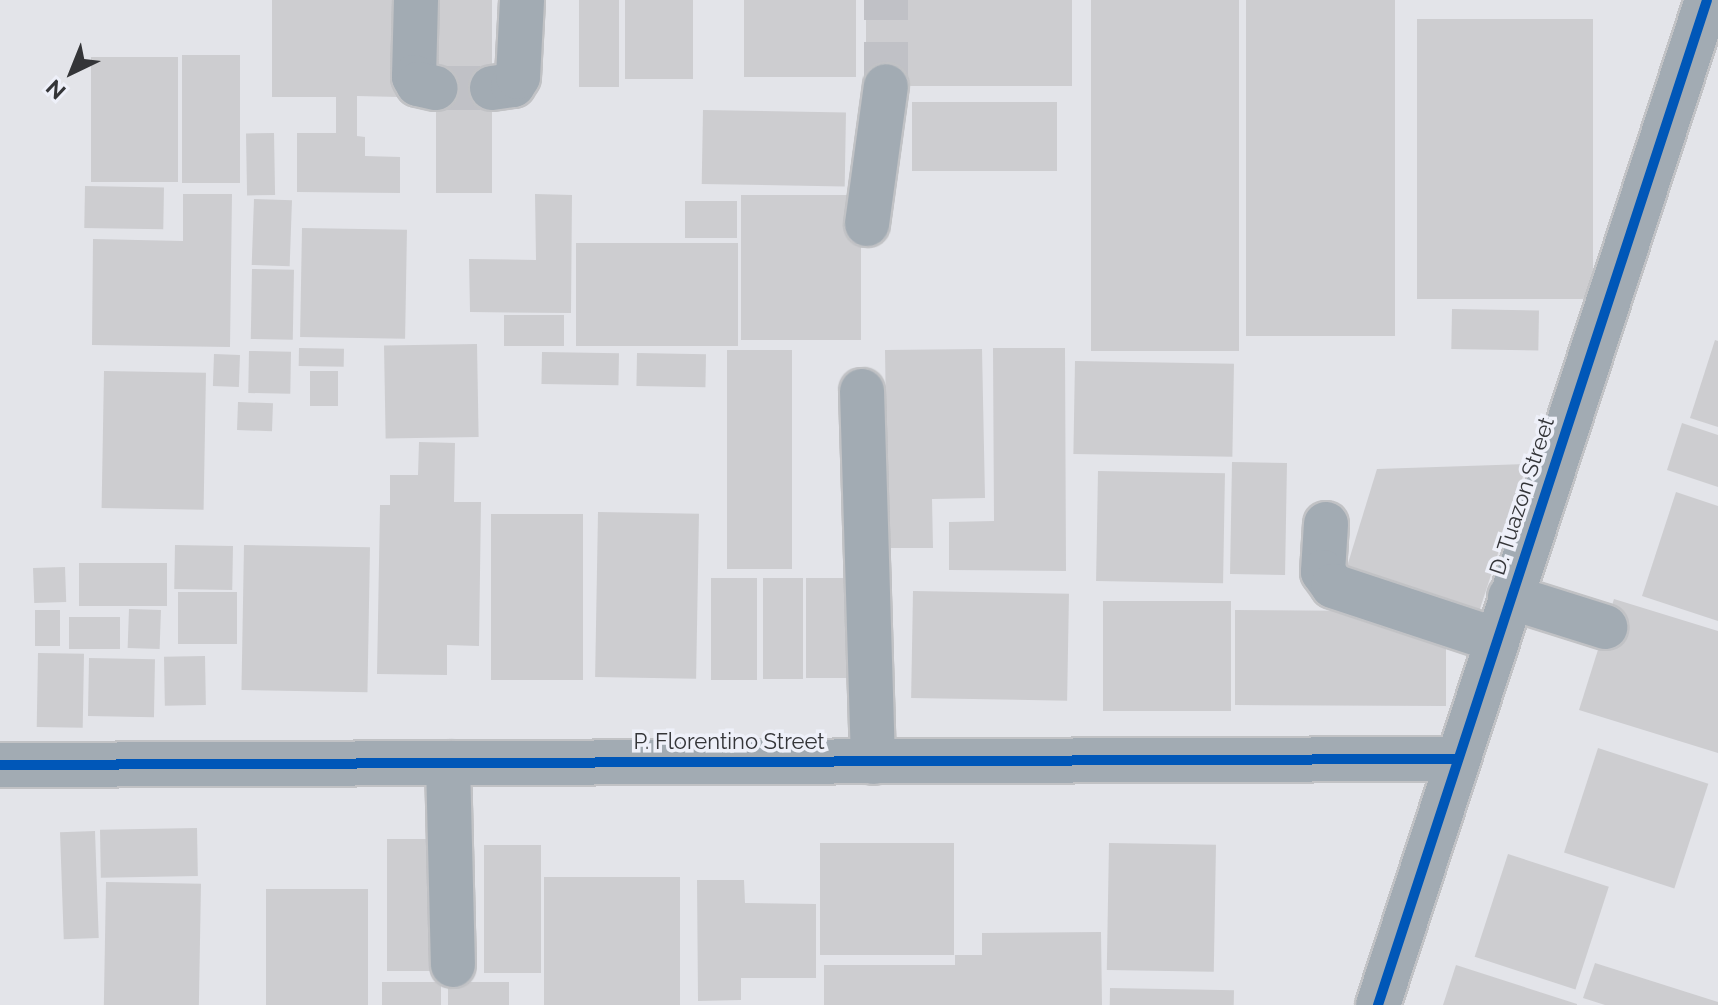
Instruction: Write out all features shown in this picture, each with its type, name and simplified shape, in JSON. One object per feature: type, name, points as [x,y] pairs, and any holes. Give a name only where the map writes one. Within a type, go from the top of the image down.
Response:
[{"type":"street","points":[[416,0],[414,77],[418,84],[436,88]]},
{"type":"street","points":[[492,88],[513,85],[518,77],[522,0]]},
{"type":"street","name":"D. Tuazon Street","points":[[1378,1005],[1707,0]]},
{"type":"street","points":[[867,224],[886,86]]},
{"type":"street","points":[[862,391],[873,762]]},
{"type":"street","points":[[1326,524],[1323,572],[1333,586],[1496,640]]},
{"type":"street","points":[[1510,597],[1605,627]]},
{"type":"street","name":"P. Florentino Street","points":[[0,765],[1457,759]]},
{"type":"street","points":[[448,763],[453,965]]},
{"type":"building","points":[[272,0],[399,0],[399,97],[357,96],[357,136],[365,137],[365,156],[400,157],[400,193],[297,192],[297,133],[336,133],[336,97],[272,97]]},
{"type":"building","points":[[436,0],[492,0],[492,193],[436,193]]},
{"type":"building","points":[[579,0],[619,0],[619,87],[579,87]]},
{"type":"building","points":[[625,0],[693,0],[693,79],[625,79]]},
{"type":"building","points":[[744,0],[856,0],[856,77],[744,77]]},
{"type":"building","points":[[866,0],[1072,0],[1072,86],[866,86]]},
{"type":"building","points":[[1091,0],[1239,0],[1239,351],[1091,351]]},
{"type":"building","points":[[1246,0],[1395,0],[1395,336],[1246,336]]},
{"type":"building","points":[[1417,19],[1593,19],[1593,299],[1417,299]]},
{"type":"building","points":[[182,55],[240,55],[240,183],[182,183]]},
{"type":"building","points":[[91,57],[178,57],[178,182],[91,182]]},
{"type":"building","points":[[912,102],[1057,102],[1057,171],[912,171]]},
{"type":"building","points":[[703,110],[846,112],[845,186],[702,184]]},
{"type":"building","points":[[246,133],[274,133],[275,195],[247,195]]},
{"type":"building","points":[[85,186],[164,187],[163,229],[84,228]]},
{"type":"building","points":[[183,194],[232,194],[230,347],[92,345],[93,239],[183,241]]},
{"type":"building","points":[[535,194],[572,195],[571,313],[470,312],[469,259],[536,260]]},
{"type":"building","points":[[741,195],[861,195],[861,340],[741,340]]},
{"type":"building","points":[[254,199],[292,200],[290,266],[252,265]]},
{"type":"building","points":[[685,201],[737,201],[737,238],[685,238]]},
{"type":"building","points":[[302,228],[407,230],[405,339],[300,337]]},
{"type":"building","points":[[576,243],[738,243],[738,346],[576,346]]},
{"type":"building","points":[[252,269],[294,270],[293,340],[251,339]]},
{"type":"building","points":[[1452,309],[1539,311],[1538,351],[1451,349]]},
{"type":"building","points":[[504,315],[564,315],[564,346],[504,346]]},
{"type":"building","points":[[1715,340],[1718,341],[1718,427],[1690,418]]},
{"type":"building","points":[[477,344],[479,437],[386,439],[384,346]]},
{"type":"building","points":[[299,348],[344,349],[344,367],[299,366]]},
{"type":"building","points":[[993,348],[1065,348],[1066,571],[949,570],[949,522],[994,521]]},
{"type":"building","points":[[982,349],[985,498],[932,499],[933,548],[888,548],[885,350]]},
{"type":"building","points":[[727,350],[792,350],[792,569],[727,569]]},
{"type":"building","points":[[249,351],[291,352],[290,394],[248,393]]},
{"type":"building","points":[[542,352],[619,353],[618,385],[541,384]]},
{"type":"building","points":[[637,353],[706,354],[705,387],[636,386]]},
{"type":"building","points":[[214,354],[240,355],[239,387],[213,386]]},
{"type":"building","points":[[1075,361],[1234,364],[1232,457],[1073,454]]},
{"type":"building","points":[[104,371],[206,373],[204,510],[102,508]]},
{"type":"building","points":[[310,371],[338,371],[338,406],[310,406]]},
{"type":"building","points":[[238,402],[273,403],[272,431],[237,430]]},
{"type":"building","points":[[1682,423],[1718,435],[1718,487],[1667,470]]},
{"type":"building","points":[[419,442],[455,443],[454,502],[481,502],[479,646],[447,645],[447,675],[377,674],[380,505],[390,505],[390,475],[418,475]]},
{"type":"building","points":[[1232,462],[1287,463],[1285,575],[1230,574]]},
{"type":"building","points":[[1527,464],[1478,615],[1345,573],[1377,469]]},
{"type":"building","points":[[1098,471],[1225,473],[1223,583],[1096,581]]},
{"type":"building","points":[[1676,492],[1718,506],[1718,621],[1642,596]]},
{"type":"building","points":[[598,512],[699,514],[696,679],[595,677]]},
{"type":"building","points":[[491,514],[583,514],[583,680],[491,680]]},
{"type":"building","points":[[175,545],[233,546],[232,590],[174,589]]},
{"type":"building","points":[[244,545],[370,547],[367,692],[241,690]]},
{"type":"building","points":[[79,563],[167,563],[167,606],[79,606]]},
{"type":"building","points":[[65,567],[66,602],[34,603],[33,568]]},
{"type":"building","points":[[711,578],[757,578],[757,680],[711,680]]},
{"type":"building","points":[[763,578],[803,578],[803,679],[763,679]]},
{"type":"building","points":[[806,578],[849,578],[849,678],[806,678]]},
{"type":"building","points":[[913,591],[1069,594],[1067,701],[911,698]]},
{"type":"building","points":[[178,592],[237,592],[237,644],[178,644]]},
{"type":"building","points":[[1614,599],[1718,631],[1718,753],[1579,710]]},
{"type":"building","points":[[1103,601],[1231,601],[1231,711],[1103,711]]},
{"type":"building","points":[[129,609],[161,610],[160,649],[128,648]]},
{"type":"building","points":[[35,610],[60,610],[60,646],[35,646]]},
{"type":"building","points":[[1235,610],[1379,611],[1446,632],[1446,706],[1235,705]]},
{"type":"building","points":[[69,617],[120,617],[120,649],[69,649]]},
{"type":"building","points":[[38,653],[84,654],[83,728],[37,727]]},
{"type":"building","points":[[205,656],[206,705],[165,706],[164,657]]},
{"type":"building","points":[[89,658],[155,659],[154,717],[88,716]]},
{"type":"building","points":[[1598,748],[1708,784],[1674,888],[1564,853]]},
{"type":"building","points":[[197,828],[198,876],[101,878],[100,830]]},
{"type":"building","points":[[95,831],[99,938],[64,939],[60,832]]},
{"type":"building","points":[[387,839],[442,839],[442,971],[387,971]]},
{"type":"building","points":[[820,843],[954,843],[954,955],[820,955]]},
{"type":"building","points":[[1109,843],[1216,845],[1214,972],[1107,970]]},
{"type":"building","points":[[484,845],[541,845],[541,973],[484,973]]},
{"type":"building","points":[[1508,854],[1609,887],[1575,989],[1475,957]]},
{"type":"building","points":[[544,877],[680,877],[680,1005],[544,1005]]},
{"type":"building","points":[[697,880],[744,880],[745,903],[816,904],[816,978],[741,978],[741,1000],[698,1001]]},
{"type":"building","points":[[106,882],[201,884],[199,1005],[104,1005]]},
{"type":"building","points":[[266,889],[368,889],[368,1005],[266,1005]]},
{"type":"building","points":[[1101,932],[1102,1005],[824,1005],[824,965],[955,965],[955,955],[982,955],[982,933]]},
{"type":"building","points":[[1595,963],[1718,1002],[1718,1005],[1605,1005],[1583,998]]},
{"type":"building","points":[[1456,965],[1577,1004],[1577,1005],[1443,1005]]},
{"type":"building","points":[[382,982],[441,982],[441,1005],[382,1005]]},
{"type":"building","points":[[448,982],[509,982],[509,1005],[448,1005]]},
{"type":"building","points":[[1110,988],[1234,990],[1234,1005],[1110,1005]]},
{"type":"tunnel","points":[[886,0],[886,86]]},
{"type":"tunnel","points":[[436,88],[492,88]]},
{"type":"cycle path","points":[[1378,1005],[1707,0]]},
{"type":"cycle path","points":[[0,765],[1457,759]]}]
